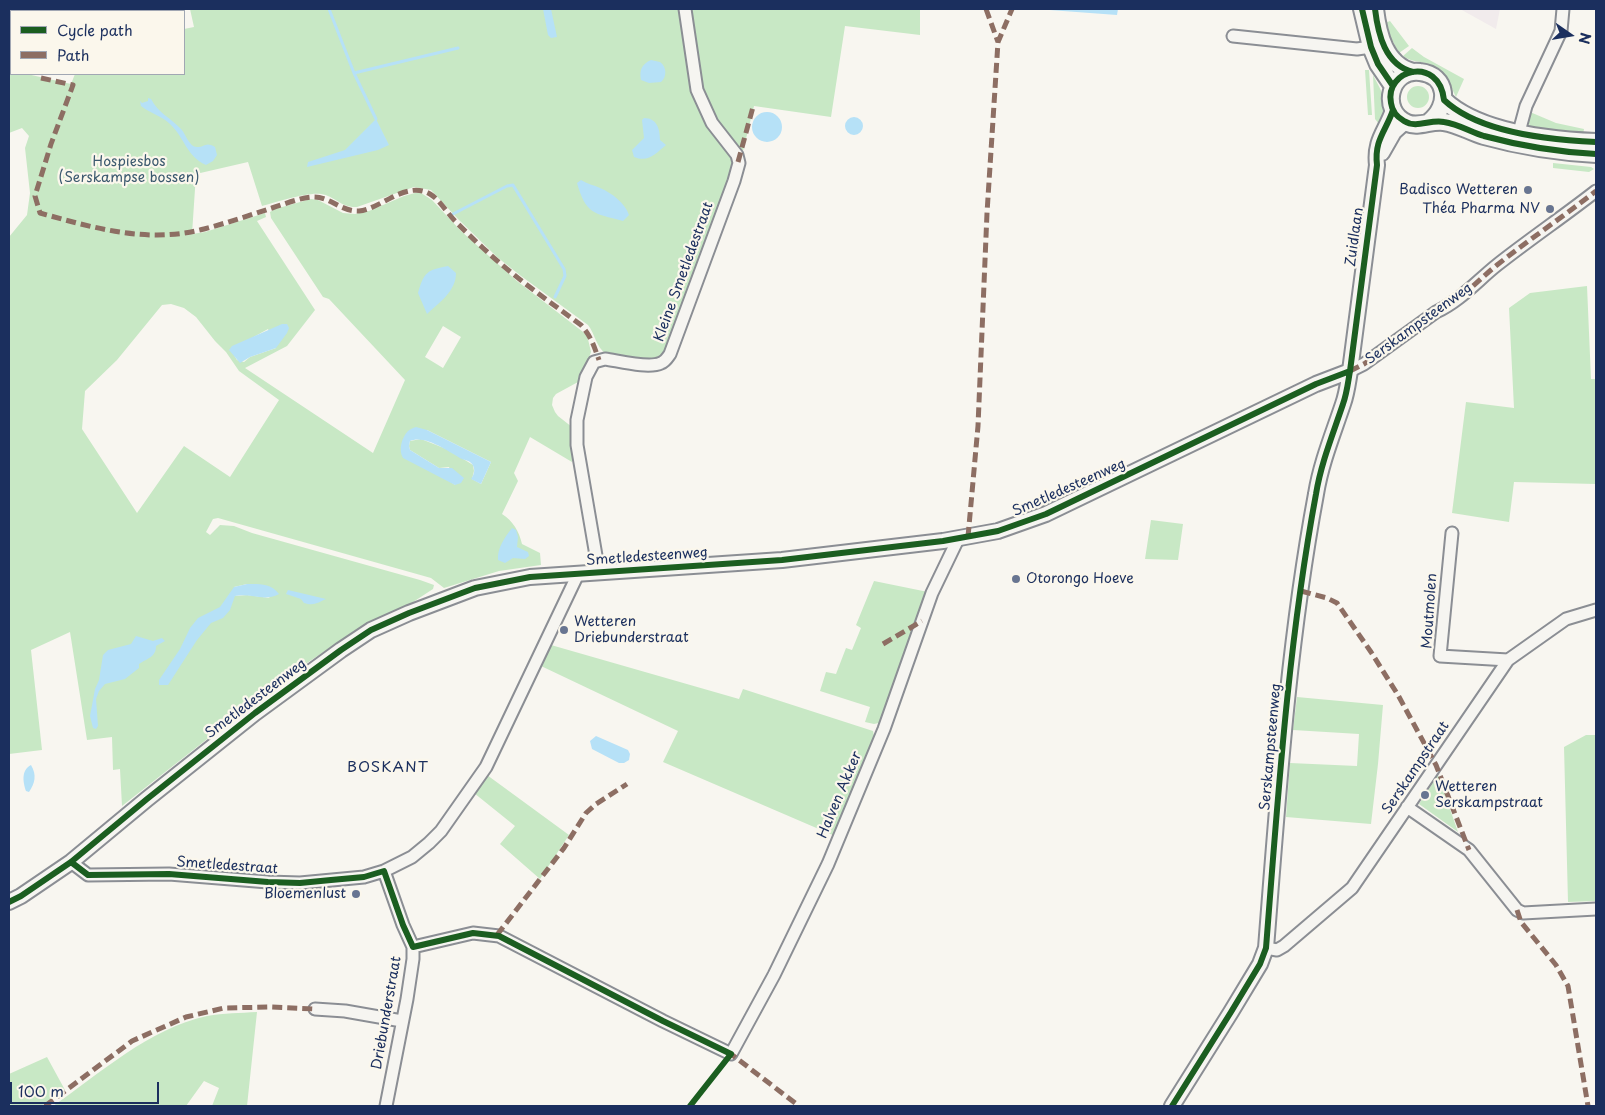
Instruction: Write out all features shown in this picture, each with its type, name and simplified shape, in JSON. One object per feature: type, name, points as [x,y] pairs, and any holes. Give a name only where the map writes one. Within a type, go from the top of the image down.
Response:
[{"type":"main road","points":[[1362,9],[1371,47],[1378,64],[1393,86]]},
{"type":"main road","points":[[1375,9],[1383,44],[1396,65],[1412,72],[1424,72],[1433,76],[1443,91],[1442,109],[1429,122]]},
{"type":"main road","points":[[1412,72],[1400,77],[1393,86],[1390,99],[1393,110],[1405,122],[1416,125],[1429,122],[1447,122],[1481,135],[1527,146],[1596,154]]},
{"type":"main road","points":[[1444,100],[1454,110],[1490,126],[1547,138],[1596,142]]},
{"type":"street","name":"Kleine Smetledestraat","points":[[599,573],[576,445],[577,420],[586,377],[591,367],[599,360],[605,359],[656,365],[666,360],[670,354],[734,180],[738,163],[737,155],[712,122],[697,90],[684,9]]},
{"type":"street","points":[[1519,132],[1526,106],[1561,31],[1563,9]]},
{"type":"street","points":[[1233,36],[1357,49],[1371,47]]},
{"type":"street","name":"Zuidlaan","points":[[1350,371],[1377,165],[1377,146],[1382,131],[1393,110]]},
{"type":"street","name":"Zuidlaan","points":[[1377,165],[1391,137],[1405,122]]},
{"type":"street","name":"Serskampsteenweg","points":[[1172,1106],[1260,964],[1266,948],[1288,696],[1300,591],[1317,486],[1344,402],[1350,371],[1444,308],[1496,266],[1596,191]]},
{"type":"street","name":"Smetledesteenweg","points":[[9,902],[71,862],[255,713],[341,650],[371,630],[409,613],[475,588],[530,577],[782,560],[958,539],[1014,527],[1046,514],[1316,384],[1350,371]]},
{"type":"street","name":"Moutmolen","points":[[1452,533],[1440,656],[1508,660]]},
{"type":"street","name":"Halven Akker","points":[[413,947],[473,934],[499,936],[731,1054],[774,975],[828,864],[884,729],[932,593],[958,539]]},
{"type":"street","name":"Smetledestraat","points":[[71,862],[88,875],[169,874],[300,883],[364,877],[384,871],[412,857],[429,844],[452,817],[486,767],[578,574]]},
{"type":"street","name":"Serskampstraat","points":[[1266,948],[1277,950],[1284,946],[1352,888],[1508,660],[1566,619],[1596,610]]},
{"type":"street","points":[[1407,807],[1469,850],[1517,910],[1523,912],[1596,909]]},
{"type":"street","name":"Driebunderstraat","points":[[384,871],[413,947],[413,959],[386,1106]]},
{"type":"street","points":[[315,1009],[345,1011],[402,1021]]},
{"type":"shaded area","points":[[1460,9],[1500,9],[1496,29]]},
{"type":"green space","name":"Hospiesbos (Serskampse bossen)","points":[[190,9],[680,9],[690,68],[733,159],[732,170],[667,348],[659,358],[651,360],[606,354],[600,348],[588,325],[497,257],[431,190],[414,187],[357,207],[347,206],[321,194],[308,194],[262,206],[248,162],[196,174],[192,234],[205,232],[265,213],[266,217],[257,221],[315,310],[287,346],[245,368],[373,453],[405,380],[329,299],[323,297],[271,218],[270,212],[275,209],[311,199],[318,200],[343,213],[355,214],[369,211],[404,196],[421,193],[432,200],[461,231],[517,281],[587,335],[591,352],[578,382],[556,394],[553,398],[552,405],[555,412],[572,427],[572,462],[530,437],[514,473],[518,481],[502,514],[515,527],[522,544],[540,553],[541,565],[499,571],[444,588],[431,578],[218,518],[213,519],[206,532],[210,535],[220,525],[234,526],[252,533],[420,580],[434,585],[433,589],[410,604],[352,633],[286,677],[122,806],[120,769],[113,770],[112,737],[87,740],[70,632],[31,650],[42,750],[9,754],[9,237],[27,215],[30,193],[25,148],[29,136],[22,128],[9,133],[9,70],[10,75],[31,75],[71,84],[75,75],[185,75],[185,29],[194,27]],"holes":[[[171,304],[184,308],[196,317],[226,352],[239,371],[279,400],[230,477],[184,446],[137,513],[82,429],[85,391],[117,360],[162,305]],[[443,326],[461,337],[443,368],[425,357]],[[268,329],[276,348],[250,357],[244,362],[237,360],[234,355],[250,339]],[[427,430],[491,462],[481,484],[472,479],[473,465],[449,450],[421,439],[410,441],[410,450],[439,468],[449,467],[455,485],[401,446]],[[247,584],[270,598],[247,595],[235,596],[234,587]]]},
{"type":"green space","points":[[689,9],[920,9],[920,35],[845,26],[831,117],[754,106],[743,151],[721,130],[703,97]]},
{"type":"green space","points":[[1390,21],[1409,46],[1399,53],[1385,23]]},
{"type":"green space","points":[[1412,48],[1424,57],[1464,79],[1456,97],[1448,81],[1436,68],[1403,56]]},
{"type":"green space","points":[[1365,70],[1369,70],[1372,115],[1368,115]]},
{"type":"green space","points":[[1373,75],[1382,93],[1385,105],[1385,111],[1379,124],[1375,119]]},
{"type":"green space","points":[[1418,86],[1426,89],[1429,97],[1426,105],[1418,108],[1410,105],[1407,97],[1410,89]]},
{"type":"green space","points":[[1530,112],[1556,123],[1584,129],[1583,135],[1530,128],[1528,119]]},
{"type":"green space","points":[[1553,163],[1591,167],[1594,169],[1589,172],[1553,168]]},
{"type":"green space","points":[[1587,286],[1591,379],[1596,379],[1596,484],[1514,482],[1509,522],[1452,513],[1466,402],[1514,408],[1509,308],[1530,293]]},
{"type":"green space","points":[[1151,520],[1183,524],[1178,560],[1145,559]]},
{"type":"green space","points":[[874,581],[928,592],[883,722],[874,724],[865,722],[870,707],[820,691],[826,672],[836,674],[846,648],[852,650],[861,628],[856,625]]},
{"type":"green space","points":[[551,645],[739,699],[743,689],[873,731],[875,741],[835,836],[663,762],[678,731],[541,666]]},
{"type":"green space","points":[[1297,697],[1383,705],[1371,824],[1286,817],[1290,763],[1357,766],[1359,734],[1293,730]]},
{"type":"green space","points":[[1586,735],[1596,735],[1596,901],[1568,902],[1564,747]]},
{"type":"green space","points":[[487,775],[569,835],[540,879],[500,844],[515,826],[474,793]]},
{"type":"green space","points":[[1438,775],[1458,832],[1419,804]]},
{"type":"green space","points":[[257,1012],[247,1106],[212,1106],[219,1088],[204,1081],[186,1106],[53,1106],[145,1041],[165,1031],[185,1022],[207,1016]]},
{"type":"green space","points":[[47,1057],[65,1090],[41,1106],[9,1106],[9,1074]]},
{"type":"water","points":[[543,9],[551,9],[557,37],[551,38],[548,35]]},
{"type":"water","points":[[1036,9],[1118,9],[1117,15]]},
{"type":"water","points":[[651,60],[660,62],[665,69],[665,75],[661,82],[649,83],[641,80],[640,73],[642,68],[645,63]]},
{"type":"water","points":[[148,98],[181,129],[192,145],[215,147],[217,155],[213,161],[206,165],[199,161],[190,152],[170,124],[141,106],[140,101],[142,103],[148,101]]},
{"type":"water","points":[[767,112],[778,116],[782,127],[778,138],[767,142],[756,138],[752,127],[756,116]]},
{"type":"water","points":[[854,117],[862,122],[863,126],[858,134],[854,135],[846,130],[845,126],[850,118]]},
{"type":"water","points":[[644,118],[655,122],[660,140],[666,145],[652,156],[639,159],[634,157],[632,150],[644,138],[642,120]]},
{"type":"water","points":[[376,119],[389,145],[378,150],[307,167],[308,162],[345,150]]},
{"type":"water","points":[[581,180],[605,190],[624,206],[629,215],[623,221],[592,211],[580,193],[577,183]]},
{"type":"water","points":[[448,266],[456,273],[453,285],[446,296],[427,314],[418,293],[422,280],[427,273]]},
{"type":"water","points":[[282,324],[287,324],[289,328],[276,348],[250,357],[240,363],[229,350],[232,346]]},
{"type":"water","points":[[416,427],[427,430],[491,462],[481,484],[471,479],[474,470],[471,463],[430,442],[416,439],[410,441],[410,450],[439,468],[452,468],[464,478],[461,483],[455,485],[403,458],[401,451],[402,440],[408,431]]},
{"type":"water","points":[[512,528],[516,530],[518,537],[517,547],[528,552],[529,556],[525,559],[513,558],[505,563],[498,560],[499,551],[504,539]]},
{"type":"water","points":[[247,584],[269,586],[279,594],[268,597],[235,596],[230,610],[223,618],[211,623],[197,640],[168,685],[159,685],[159,680],[198,618],[220,607],[234,587]]},
{"type":"water","points":[[288,590],[326,599],[315,604],[307,604],[301,599],[286,594]]},
{"type":"water","points":[[136,636],[153,641],[162,638],[165,641],[156,646],[155,653],[139,664],[139,668],[125,679],[105,684],[99,691],[96,699],[98,726],[96,729],[93,728],[90,716],[103,655],[108,650],[131,644]]},
{"type":"water","points":[[596,736],[628,750],[630,754],[629,760],[619,763],[592,749],[590,741]]},
{"type":"water","points":[[31,765],[34,779],[29,792],[26,791],[24,784],[24,773]]},
{"type":"waterway","points":[[329,9],[354,73],[376,119]]},
{"type":"waterway","points":[[354,73],[458,48]]},
{"type":"waterway","points":[[453,214],[507,186],[513,185],[564,269],[565,276],[555,297]]},
{"type":"marked path","points":[[986,9],[998,42]]},
{"type":"marked path","points":[[968,537],[978,426],[987,213],[998,42],[1012,9]]},
{"type":"marked path","points":[[41,78],[73,85],[51,144],[35,196],[40,213],[101,229],[162,235],[204,229],[292,201],[312,197],[318,197],[347,209],[359,211],[376,206],[412,190],[421,191],[430,194],[437,200],[479,245],[506,268],[581,325],[590,337],[599,360]]},
{"type":"marked path","points":[[738,162],[753,107]]},
{"type":"marked path","points":[[1350,371],[1364,364],[1436,312],[1453,302],[1497,265],[1596,191]]},
{"type":"marked path","points":[[1301,591],[1327,598],[1337,603],[1371,652],[1398,695],[1436,765],[1469,850]]},
{"type":"marked path","points":[[883,644],[922,621]]},
{"type":"marked path","points":[[497,935],[564,848],[586,813],[596,804],[627,784]]},
{"type":"marked path","points":[[1517,910],[1521,922],[1556,965],[1568,986],[1588,1106]]},
{"type":"marked path","points":[[45,1106],[132,1041],[186,1017],[224,1008],[271,1007],[315,1009]]},
{"type":"marked path","points":[[728,1057],[731,1054],[799,1106]]},
{"type":"cycle path","points":[[1362,9],[1371,47],[1378,64],[1393,86]]},
{"type":"cycle path","points":[[1375,9],[1378,28],[1389,56],[1403,68],[1413,72]]},
{"type":"cycle path","points":[[1596,142],[1536,137],[1516,133],[1476,120],[1444,100],[1440,86],[1433,77],[1423,72],[1403,75],[1391,91],[1391,103],[1394,111],[1399,118],[1409,123],[1419,124],[1439,121],[1512,143],[1596,154]]},
{"type":"cycle path","points":[[1172,1106],[1260,964],[1266,948],[1285,720],[1306,550],[1321,471],[1346,392],[1377,165],[1377,149],[1393,110]]},
{"type":"cycle path","points":[[9,902],[71,862],[255,713],[341,650],[371,630],[409,613],[475,588],[530,577],[782,560],[943,541],[998,531],[1046,514],[1316,384],[1350,371]]},
{"type":"cycle path","points":[[71,862],[88,875],[169,874],[300,883],[364,877],[384,871],[413,947],[473,933],[499,936],[731,1054],[690,1106]]},
{"type":"place","name":"Badisco Wetteren","points":[[1528,190]]},
{"type":"place","name":"Théa Pharma NV","points":[[1550,209]]},
{"type":"place","name":"Otorongo Hoeve","points":[[1016,579]]},
{"type":"place","name":"Wetteren Driebunderstraat","points":[[564,630]]},
{"type":"place","name":"Wetteren Serskampstraat","points":[[1425,795]]},
{"type":"place","name":"Bloemenlust","points":[[356,894]]},
{"type":"district","name":"BOSKANT","points":[[388,768]]}]
